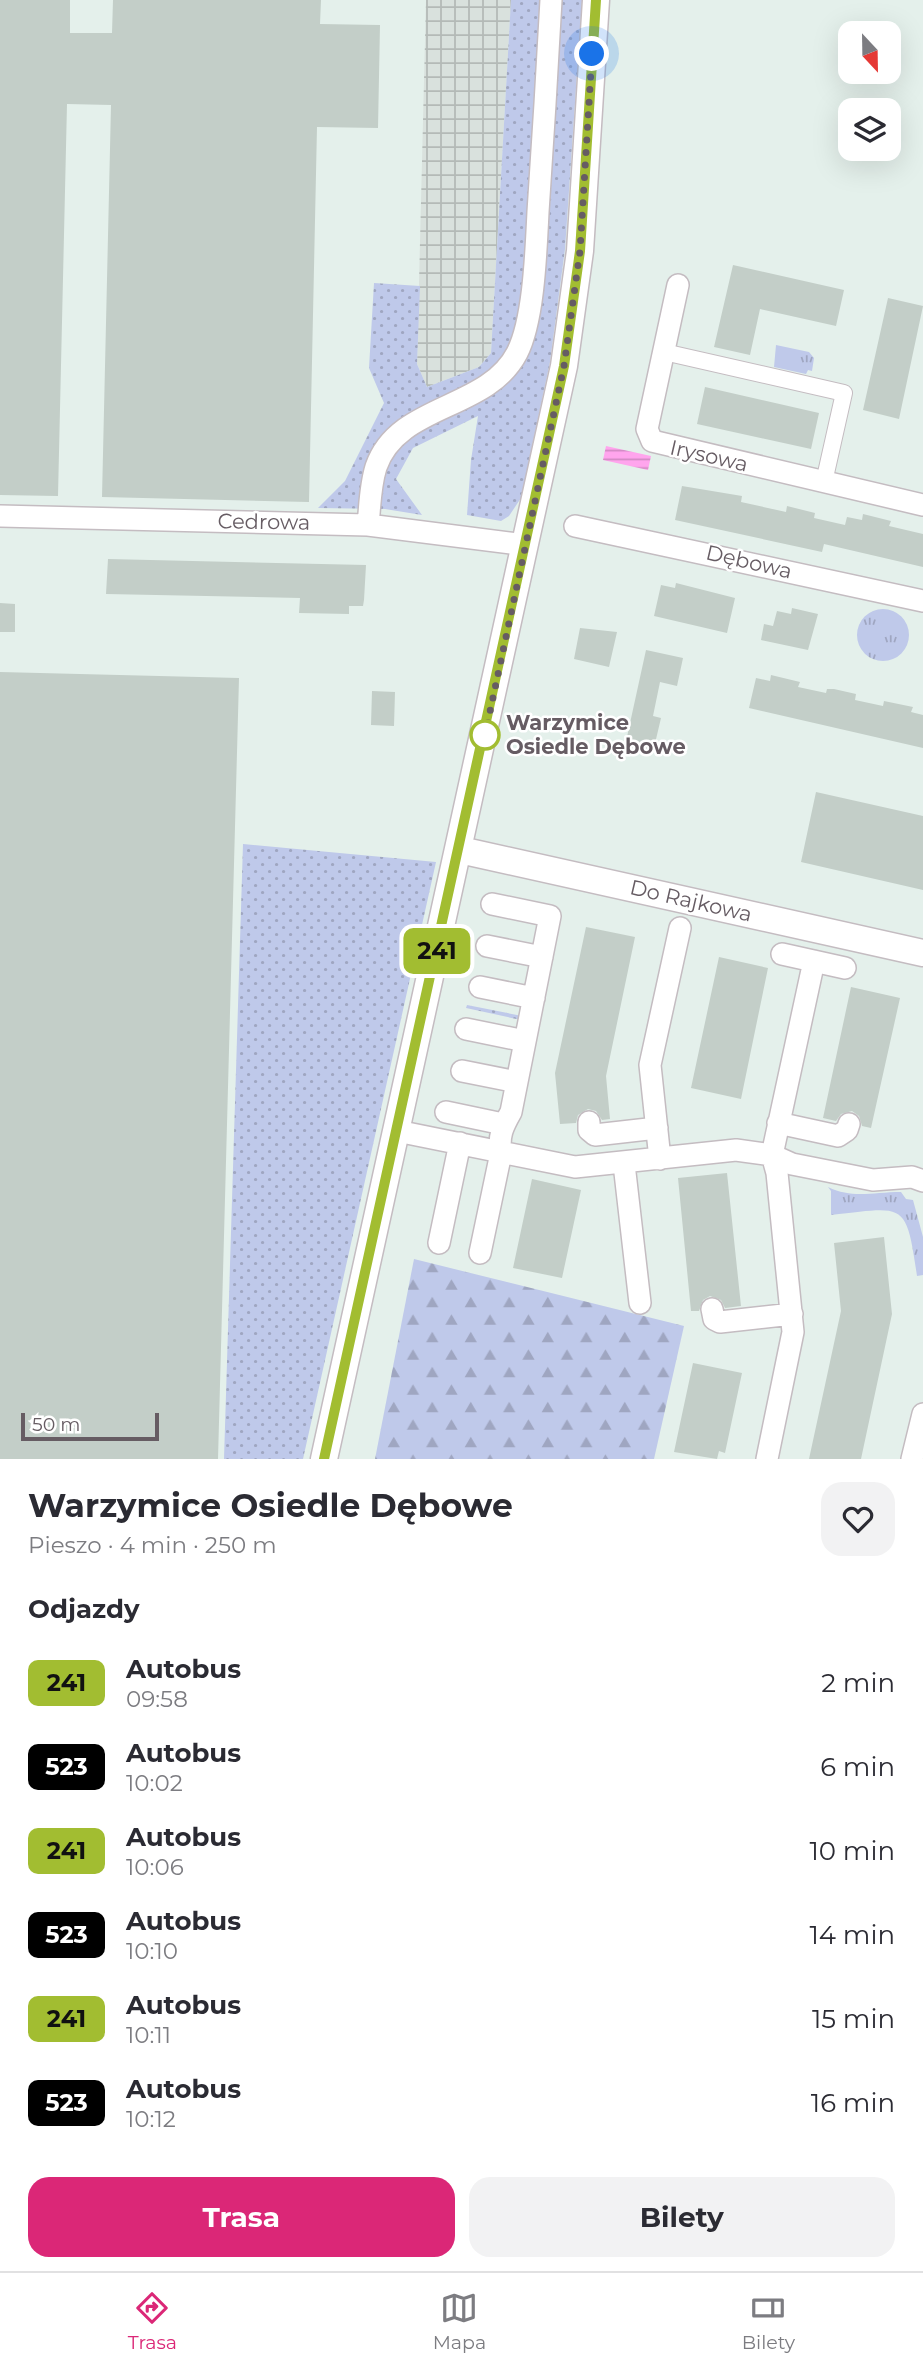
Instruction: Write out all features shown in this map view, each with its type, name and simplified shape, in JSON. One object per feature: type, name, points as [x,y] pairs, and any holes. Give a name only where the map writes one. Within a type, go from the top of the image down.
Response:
[{"type":"street","points":[[369,525],[373,478],[389,443],[405,428],[488,386],[511,363],[522,342],[536,247],[551,0]]},
{"type":"street","points":[[324,1459],[561,387],[576,288],[596,0]]},
{"type":"street","name":"Irysowa","points":[[678,285],[647,429],[652,442],[923,505]]},
{"type":"street","points":[[664,352],[844,393],[824,482]]},
{"type":"street","name":"Cedrowa","points":[[0,516],[369,525],[526,545]]},
{"type":"street","name":"Dębowa","points":[[575,526],[923,601]]},
{"type":"street","name":"Do Rajkowa","points":[[460,849],[923,953]]},
{"type":"street","points":[[480,1253],[501,1153],[503,1124],[511,1112],[550,916],[492,904]]},
{"type":"street","points":[[660,1159],[650,1065],[680,928]]},
{"type":"street","points":[[487,946],[542,957]]},
{"type":"street","points":[[782,954],[845,968]]},
{"type":"street","points":[[767,1459],[792,1339],[792,1314],[777,1173],[772,1155],[814,961]]},
{"type":"street","points":[[480,987],[534,998]]},
{"type":"street","points":[[466,1029],[525,1041]]},
{"type":"street","points":[[462,1071],[517,1082]]},
{"type":"street","points":[[446,1112],[503,1124]]},
{"type":"street","points":[[589,1122],[589,1130],[595,1135],[657,1128]]},
{"type":"street","points":[[778,1123],[838,1136],[847,1130],[849,1124]]},
{"type":"street","points":[[397,1131],[575,1167],[624,1164],[736,1150],[772,1155],[792,1164],[881,1181],[921,1176]]},
{"type":"street","points":[[439,1243],[460,1143]]},
{"type":"street","points":[[624,1164],[640,1303]]},
{"type":"street","points":[[712,1309],[714,1319],[720,1322],[792,1314]]},
{"type":"street","points":[[912,1459],[923,1414]]},
{"type":"shaded area","points":[[426,0],[511,0],[491,353],[479,367],[427,387],[417,364]]},
{"type":"shaded area","points":[[606,446],[651,456],[648,470],[603,460]]},
{"type":"green space","points":[[511,0],[582,0],[565,249],[550,362],[521,498],[509,516],[501,521],[467,515],[478,416],[413,448],[396,479],[422,515],[385,509],[318,508],[345,481],[384,403],[369,368],[374,283],[420,286],[417,364],[427,387],[479,367],[491,353]]},
{"type":"green space","points":[[776,345],[809,352],[814,358],[812,371],[808,370],[806,374],[774,367]]},
{"type":"green space","points":[[883,609],[893,611],[901,617],[907,625],[907,645],[901,653],[893,659],[883,661],[873,659],[865,653],[859,645],[857,635],[859,625],[865,617],[873,611]]},
{"type":"green space","points":[[243,844],[436,862],[303,1459],[224,1459]]},
{"type":"green space","points":[[467,1005],[522,1016],[521,1020],[466,1008]]},
{"type":"green space","points":[[828,1187],[854,1194],[901,1192],[906,1199],[913,1200],[923,1237],[923,1275],[917,1276],[909,1233],[898,1214],[874,1210],[831,1215],[831,1191]]},
{"type":"green space","points":[[414,1259],[684,1326],[654,1459],[375,1459]]},
{"type":"building","points":[[0,0],[70,0],[70,33],[112,33],[113,0],[321,0],[320,24],[380,25],[378,128],[317,127],[309,502],[102,497],[111,105],[67,104],[58,496],[0,495]]},
{"type":"building","points":[[733,265],[844,290],[836,326],[760,309],[750,355],[714,347]]},
{"type":"building","points":[[888,298],[923,306],[899,419],[863,410]]},
{"type":"building","points":[[705,387],[819,413],[811,449],[697,424]]},
{"type":"building","points":[[682,486],[742,496],[741,502],[786,512],[787,506],[815,513],[814,518],[845,525],[847,517],[862,520],[863,514],[891,521],[889,526],[923,534],[923,567],[824,544],[822,552],[675,520]]},
{"type":"building","points":[[108,559],[366,565],[363,606],[349,606],[349,614],[299,613],[300,598],[106,594]]},
{"type":"building","points":[[676,583],[735,598],[727,633],[654,616],[661,585],[675,588]]},
{"type":"building","points":[[0,603],[15,604],[15,632],[0,632]]},
{"type":"building","points":[[792,608],[818,614],[808,650],[761,640],[764,624],[773,626],[777,611],[791,614]]},
{"type":"building","points":[[580,628],[617,632],[609,667],[574,659]]},
{"type":"building","points":[[646,650],[683,658],[677,686],[660,682],[653,716],[661,718],[653,752],[625,746]]},
{"type":"building","points":[[0,672],[239,678],[218,1459],[0,1459]]},
{"type":"building","points":[[771,675],[800,682],[798,687],[826,693],[827,689],[834,689],[856,694],[855,700],[883,706],[884,701],[913,707],[911,712],[923,715],[923,748],[749,708],[756,678],[770,681]]},
{"type":"building","points":[[372,691],[395,692],[394,726],[371,725]]},
{"type":"building","points":[[816,792],[923,816],[923,890],[801,862]]},
{"type":"building","points":[[586,927],[635,937],[606,1076],[610,1119],[602,1120],[596,1111],[588,1109],[578,1115],[576,1123],[560,1124],[555,1073]]},
{"type":"building","points":[[719,957],[768,968],[741,1099],[691,1088]]},
{"type":"building","points":[[851,987],[900,998],[871,1128],[862,1126],[859,1116],[852,1111],[841,1114],[836,1121],[823,1118]]},
{"type":"building","points":[[727,1173],[741,1306],[725,1308],[721,1300],[710,1296],[703,1300],[699,1311],[691,1311],[678,1178]]},
{"type":"building","points":[[532,1179],[581,1190],[562,1278],[513,1268]]},
{"type":"building","points":[[884,1237],[892,1314],[861,1459],[809,1459],[841,1311],[834,1243]]},
{"type":"building","points":[[693,1363],[742,1373],[725,1453],[719,1451],[717,1459],[674,1452]]},
{"type":"bus line","name":"241","points":[[324,1459],[518,587],[564,366],[580,251],[596,0]]},
{"type":"place","name":"Warzymice Osiedle Dębowe","points":[[485,735]]},
{"type":"route","points":[[485,735],[552,428],[573,309],[580,251],[592,54]]}]
